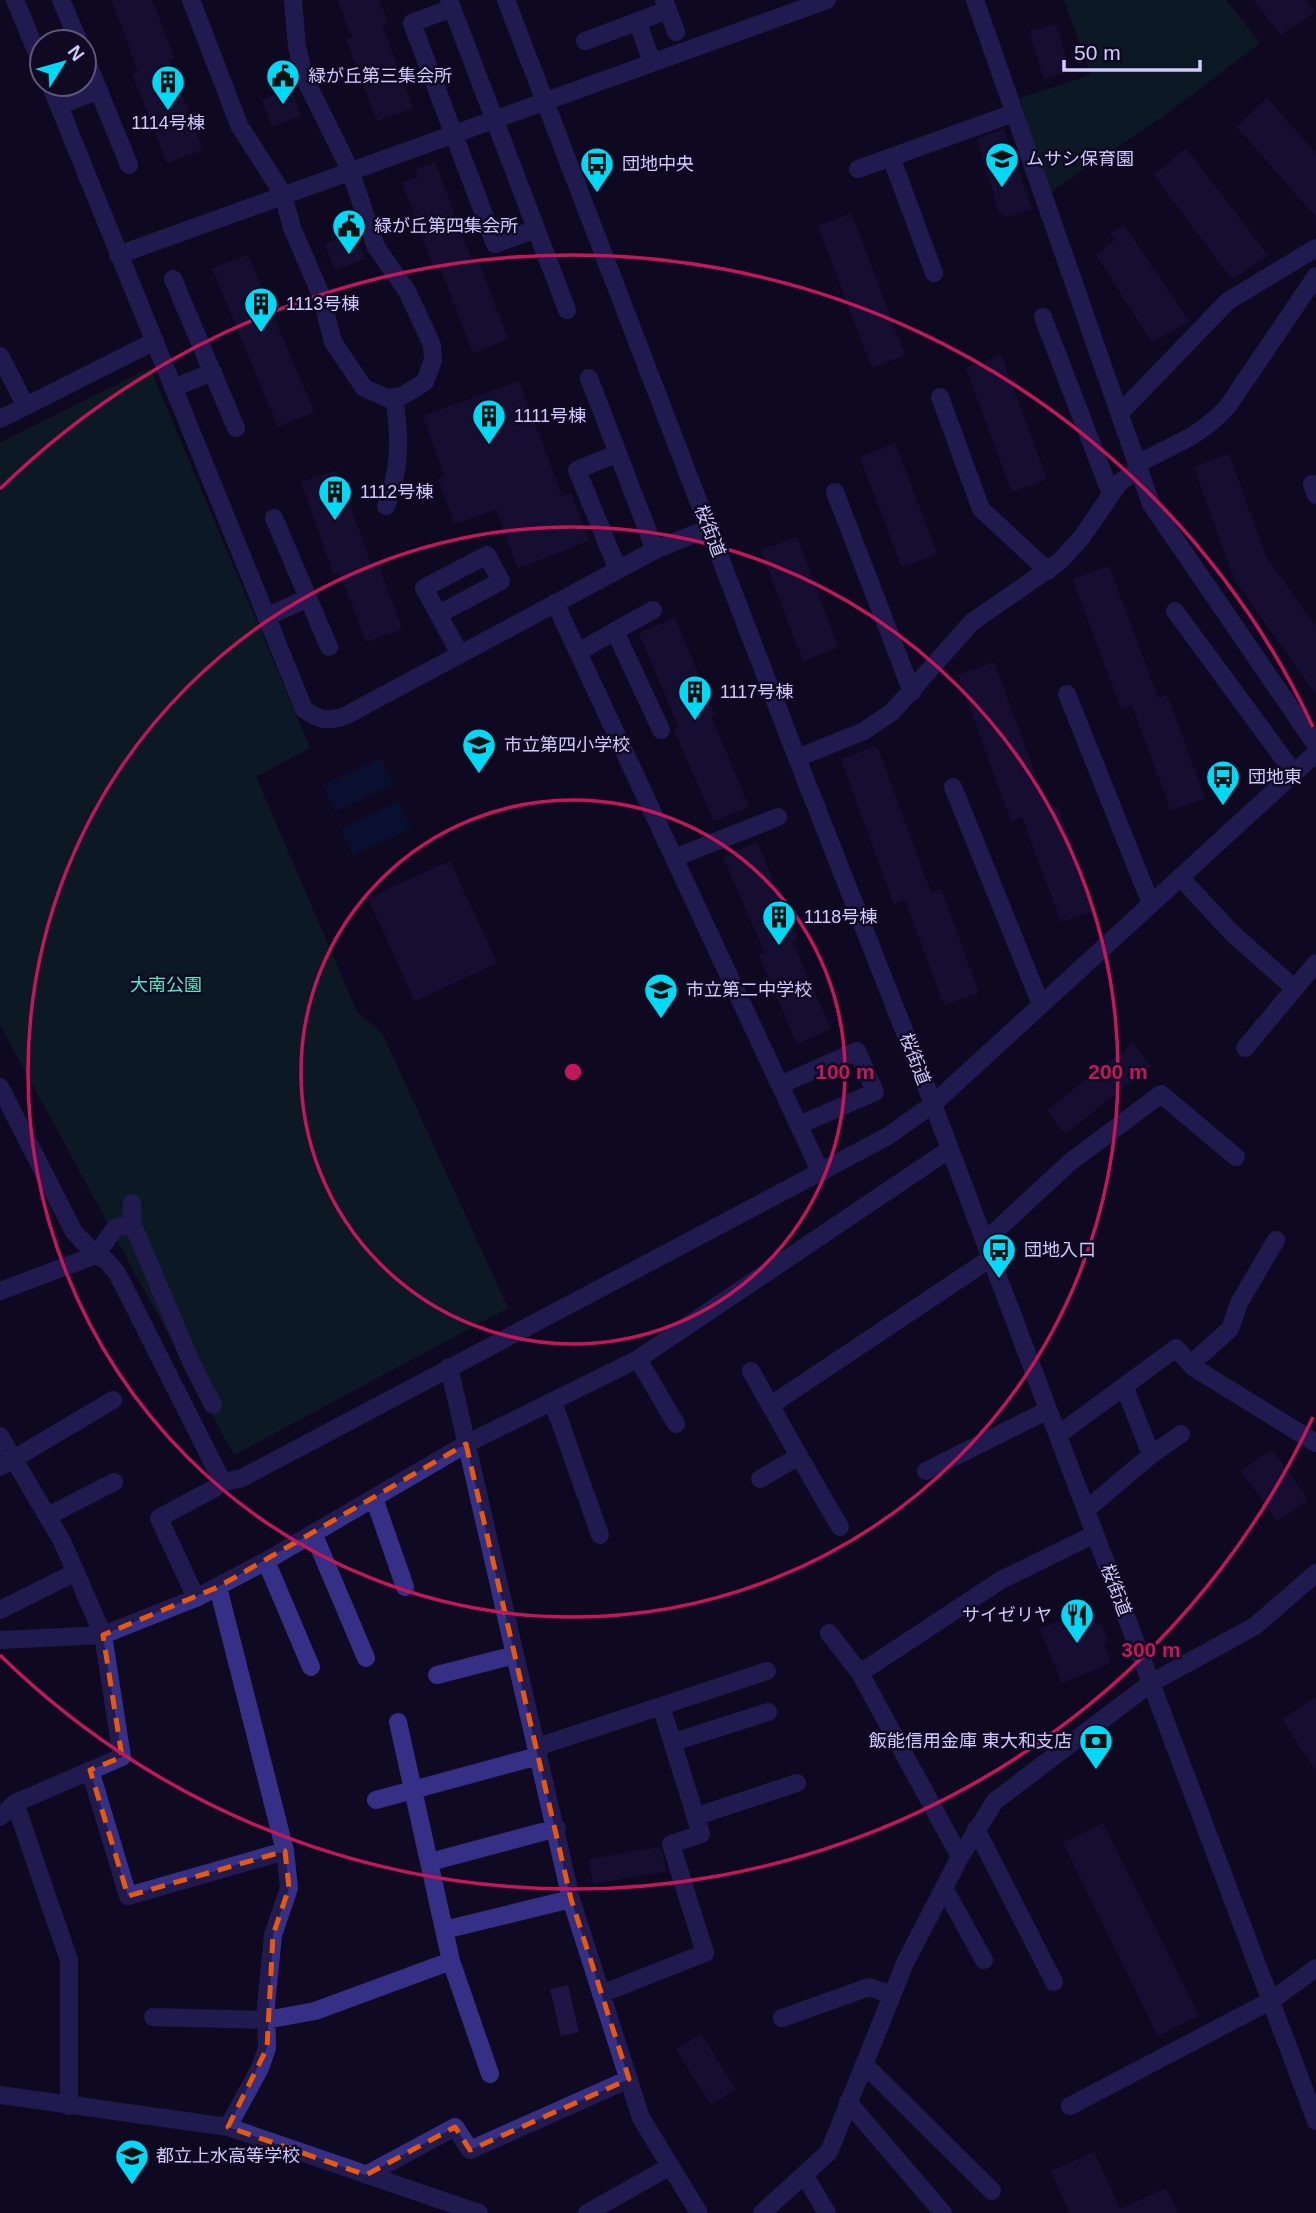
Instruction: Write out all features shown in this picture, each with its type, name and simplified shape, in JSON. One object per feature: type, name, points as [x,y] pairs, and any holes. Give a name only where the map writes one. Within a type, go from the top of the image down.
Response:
[{"type":"street","points":[[15,0],[28,31]]},
{"type":"street","points":[[61,0],[73,28]]},
{"type":"street","points":[[191,0],[239,125],[283,194],[292,228],[321,295],[333,342],[364,388],[375,394],[394,397],[415,391],[425,383],[433,360],[432,345],[407,291],[376,247],[350,170],[305,79],[297,47],[293,0]]},
{"type":"street","name":"桜街道","points":[[506,0],[933,1104],[1316,2122]]},
{"type":"street","points":[[975,0],[1151,503],[1316,745]]},
{"type":"street","points":[[118,255],[823,1]]},
{"type":"street","points":[[537,229],[495,244],[412,23],[450,4],[495,118],[537,229],[566,310]]},
{"type":"street","points":[[585,41],[637,21],[666,5],[676,32]]},
{"type":"street","points":[[637,21],[652,62]]},
{"type":"street","points":[[59,106],[99,90],[130,164]]},
{"type":"street","points":[[56,98],[265,617],[304,709],[317,719],[330,721],[345,716],[655,550],[709,528]]},
{"type":"street","points":[[858,169],[1014,113]]},
{"type":"street","points":[[891,157],[934,273]]},
{"type":"street","points":[[1120,413],[1228,301],[1316,248]]},
{"type":"street","points":[[797,758],[864,731],[892,712],[972,622],[1048,571],[1082,537],[1126,475],[1200,434],[1211,425],[1228,406],[1316,276]]},
{"type":"street","points":[[173,279],[236,428]]},
{"type":"street","points":[[1043,317],[1111,494]]},
{"type":"street","points":[[0,419],[155,341]]},
{"type":"street","points":[[0,356],[26,406]]},
{"type":"street","points":[[173,388],[212,372]]},
{"type":"street","points":[[589,378],[655,550]]},
{"type":"street","points":[[386,506],[399,460],[394,397]]},
{"type":"street","points":[[940,397],[981,509],[1048,571]]},
{"type":"street","points":[[618,453],[578,470],[618,570]]},
{"type":"street","points":[[835,492],[912,692]]},
{"type":"street","points":[[274,518],[328,647]]},
{"type":"street","points":[[265,617],[308,598]]},
{"type":"street","points":[[555,603],[821,1173]]},
{"type":"street","points":[[578,652],[653,610]]},
{"type":"street","points":[[1175,611],[1294,773]]},
{"type":"street","points":[[439,614],[460,654]]},
{"type":"street","points":[[615,631],[661,730]]},
{"type":"street","points":[[1067,694],[1151,904]]},
{"type":"street","points":[[221,1479],[234,1481],[250,1475],[888,1136],[933,1104],[1316,752]]},
{"type":"street","points":[[953,787],[1041,1005]]},
{"type":"street","points":[[674,858],[778,817]]},
{"type":"street","points":[[1180,877],[1231,933],[1294,988]]},
{"type":"street","points":[[1245,1048],[1316,963]]},
{"type":"street","points":[[780,1085],[857,1051],[875,1092],[799,1125]]},
{"type":"street","points":[[0,1087],[74,1232],[117,1273],[221,1479]]},
{"type":"street","points":[[985,1241],[1069,1163],[1161,1094],[1236,1157]]},
{"type":"street","points":[[0,1640],[103,1635],[218,1587],[466,1444],[639,1359],[950,1149]]},
{"type":"street","points":[[132,1203],[132,1223],[192,1364],[213,1405]]},
{"type":"street","points":[[0,1291],[96,1255],[115,1228],[132,1223]]},
{"type":"street","points":[[1191,1364],[1230,1329],[1239,1303],[1276,1240]]},
{"type":"street","points":[[771,1405],[991,1258]]},
{"type":"street","points":[[1058,1435],[1177,1348],[1191,1364],[1316,1443]]},
{"type":"street","points":[[639,1359],[676,1424]]},
{"type":"street","points":[[449,1367],[557,1828],[571,1899],[641,2118],[699,2213]]},
{"type":"street","points":[[751,1371],[839,1527]]},
{"type":"street","points":[[1125,1388],[1151,1455]]},
{"type":"street","points":[[7,1463],[113,1401]]},
{"type":"street","points":[[553,1402],[600,1535]]},
{"type":"street","points":[[926,1471],[1048,1410]]},
{"type":"street","points":[[1086,1510],[1151,1455],[1181,1434]]},
{"type":"street","points":[[0,1436],[7,1463],[48,1516],[103,1635],[122,1757],[15,1803],[0,1817]]},
{"type":"street","points":[[760,1479],[799,1456]]},
{"type":"street","points":[[195,1598],[159,1518],[215,1488],[221,1479]]},
{"type":"street","points":[[48,1516],[114,1482]]},
{"type":"street","points":[[374,1498],[405,1587]]},
{"type":"street","points":[[313,1533],[366,1658]]},
{"type":"street","points":[[860,1673],[1002,1580],[1095,1534]]},
{"type":"street","points":[[266,1561],[311,1667]]},
{"type":"street","points":[[0,1610],[76,1572]]},
{"type":"street","points":[[762,2213],[829,2152],[892,1995],[960,1857],[995,1801],[1151,1684],[1255,1626],[1316,1573]]},
{"type":"street","points":[[218,1587],[285,1851],[289,1888],[273,1934],[267,2048],[260,2068],[228,2127]]},
{"type":"street","points":[[829,1633],[860,1673],[960,1857]]},
{"type":"street","points":[[437,1675],[515,1655]]},
{"type":"street","points":[[376,1800],[538,1751],[767,1671]]},
{"type":"street","points":[[601,1994],[705,1953],[671,1844],[701,1834],[661,1706]]},
{"type":"street","points":[[674,1742],[768,1712]]},
{"type":"street","points":[[398,1722],[452,1961],[490,2074]]},
{"type":"street","points":[[90,1770],[128,1896],[285,1851]]},
{"type":"street","points":[[697,1816],[797,1783]]},
{"type":"street","points":[[15,1803],[69,1960],[69,2106]]},
{"type":"street","points":[[430,1862],[557,1828]]},
{"type":"street","points":[[976,1829],[1054,1982]]},
{"type":"street","points":[[944,1888],[984,1960]]},
{"type":"street","points":[[444,1930],[571,1899]]},
{"type":"street","points":[[153,2017],[267,2020],[315,2011],[452,1961]]},
{"type":"street","points":[[1070,2106],[1272,2000],[1316,1968]]},
{"type":"street","points":[[782,2018],[869,1987],[892,1995]]},
{"type":"street","points":[[864,2064],[992,2191]]},
{"type":"street","points":[[366,2175],[455,2127],[470,2150],[629,2079]]},
{"type":"street","points":[[0,2095],[228,2127],[479,2213]]},
{"type":"street","points":[[848,2102],[943,2213]]},
{"type":"street","points":[[587,2213],[669,2167]]},
{"type":"street","points":[[805,2176],[827,2213]]},
{"type":"highlighted area","points":[[466,1444],[571,1899],[629,2079],[470,2150],[455,2127],[366,2175],[228,2127],[267,2048],[273,1935],[289,1888],[285,1851],[128,1896],[90,1770],[122,1757],[103,1635],[218,1587]]},
{"type":"green space","points":[[1064,0],[1226,0],[1260,43],[1162,117],[1049,193],[1020,98],[1091,75]]},
{"type":"green space","name":"大南公園","points":[[150,368],[310,748],[256,777],[357,1012],[382,1033],[508,1308],[234,1455],[0,1025],[0,443]]},
{"type":"water","points":[[381,758],[393,784],[335,811],[323,785]]},
{"type":"water","points":[[398,802],[411,828],[353,855],[341,829]]},
{"type":"building","name":"1114号棟","points":[[112,0],[152,0],[174,58],[169,59],[203,150],[167,163],[132,73],[138,72]]},
{"type":"building","points":[[338,0],[379,0],[388,23],[382,25],[413,108],[377,121],[346,39],[352,37]]},
{"type":"building","points":[[1254,0],[1306,0],[1315,12],[1281,35]]},
{"type":"building","points":[[1056,24],[1070,71],[1044,79],[1029,31]]},
{"type":"building","points":[[291,89],[301,116],[272,127],[262,100]]},
{"type":"building","points":[[1267,98],[1316,154],[1316,217],[1237,127]]},
{"type":"building","points":[[1004,129],[1032,209],[1007,217],[999,212],[977,139]]},
{"type":"building","points":[[1186,148],[1268,256],[1232,279],[1154,175]]},
{"type":"building","points":[[435,162],[471,259],[477,257],[508,339],[473,353],[441,269],[435,271],[402,182],[419,176],[416,169]]},
{"type":"building","points":[[851,213],[905,355],[872,368],[818,226]]},
{"type":"building","points":[[1124,225],[1189,321],[1152,342],[1096,255],[1115,240],[1110,233]]},
{"type":"building","points":[[355,233],[365,259],[335,270],[325,244]]},
{"type":"building","name":"1113号棟","points":[[248,255],[314,412],[278,427],[212,268]]},
{"type":"building","points":[[1001,355],[1047,479],[1012,492],[966,368]]},
{"type":"building","name":"1111号棟","points":[[519,381],[562,496],[571,493],[589,541],[518,568],[496,509],[455,524],[438,479],[445,476],[423,416]]},
{"type":"building","points":[[895,443],[937,554],[902,567],[860,457]]},
{"type":"building","points":[[1229,454],[1266,557],[1316,627],[1316,694],[1235,581],[1194,467]]},
{"type":"building","name":"1112号棟","points":[[337,470],[371,563],[377,561],[402,629],[366,642],[340,573],[334,575],[301,482]]},
{"type":"building","points":[[797,537],[838,647],[803,661],[761,550]]},
{"type":"building","points":[[1109,566],[1158,698],[1167,695],[1205,798],[1171,811],[1132,705],[1121,709],[1073,579]]},
{"type":"building","name":"1117号棟","points":[[675,618],[715,715],[711,716],[749,807],[714,821],[674,730],[679,728],[639,633]]},
{"type":"building","points":[[994,662],[1048,809],[1057,806],[1096,910],[1061,922],[1022,817],[1011,821],[958,675]]},
{"type":"building","points":[[877,746],[931,893],[941,889],[979,993],[944,1005],[905,900],[894,904],[841,759]]},
{"type":"building","name":"1118号棟","points":[[757,842],[798,939],[792,941],[831,1029],[797,1044],[759,955],[765,953],[723,857]]},
{"type":"building","points":[[450,861],[497,963],[415,1001],[368,898]]},
{"type":"building","points":[[1133,1043],[1151,1066],[1065,1134],[1047,1110]]},
{"type":"building","points":[[1272,1449],[1308,1500],[1277,1521],[1241,1471]]},
{"type":"building","points":[[1090,1609],[1096,1625],[1101,1623],[1108,1641],[1103,1643],[1111,1663],[1062,1683],[1040,1629]]},
{"type":"building","points":[[1316,1697],[1316,1771],[1282,1719]]},
{"type":"building","points":[[1103,1823],[1199,2016],[1158,2036],[1063,1843]]},
{"type":"building","points":[[660,1847],[667,1871],[593,1884],[589,1859]]},
{"type":"building","points":[[568,1985],[579,2032],[561,2036],[550,1989]]},
{"type":"building","points":[[701,2034],[736,2089],[711,2105],[676,2049]]},
{"type":"building","points":[[1094,2152],[1120,2209],[1166,2188],[1178,2213],[1070,2213],[1051,2171]]},
{"type":"place","name":"緑が丘第三集会所","points":[[283,106]]},
{"type":"place","name":"1114号棟","points":[[168,112]]},
{"type":"place","name":"ムサシ保育園","points":[[1002,189]]},
{"type":"place","name":"団地中央","points":[[597,194]]},
{"type":"place","name":"緑が丘第四集会所","points":[[349,256]]},
{"type":"place","name":"1113号棟","points":[[261,334]]},
{"type":"place","name":"1111号棟","points":[[489,446]]},
{"type":"place","name":"1112号棟","points":[[335,522]]},
{"type":"place","name":"1117号棟","points":[[695,722]]},
{"type":"place","name":"市立第四小学校","points":[[479,775]]},
{"type":"place","name":"団地東","points":[[1223,807]]},
{"type":"place","name":"1118号棟","points":[[779,947]]},
{"type":"place","name":"市立第二中学校","points":[[661,1020]]},
{"type":"place","name":"団地入口","points":[[999,1280]]},
{"type":"place","name":"サイゼリヤ","points":[[1077,1645]]},
{"type":"place","name":"飯能信用金庫 東大和支店","points":[[1096,1771]]},
{"type":"place","name":"都立上水高等学校","points":[[132,2186]]}]
